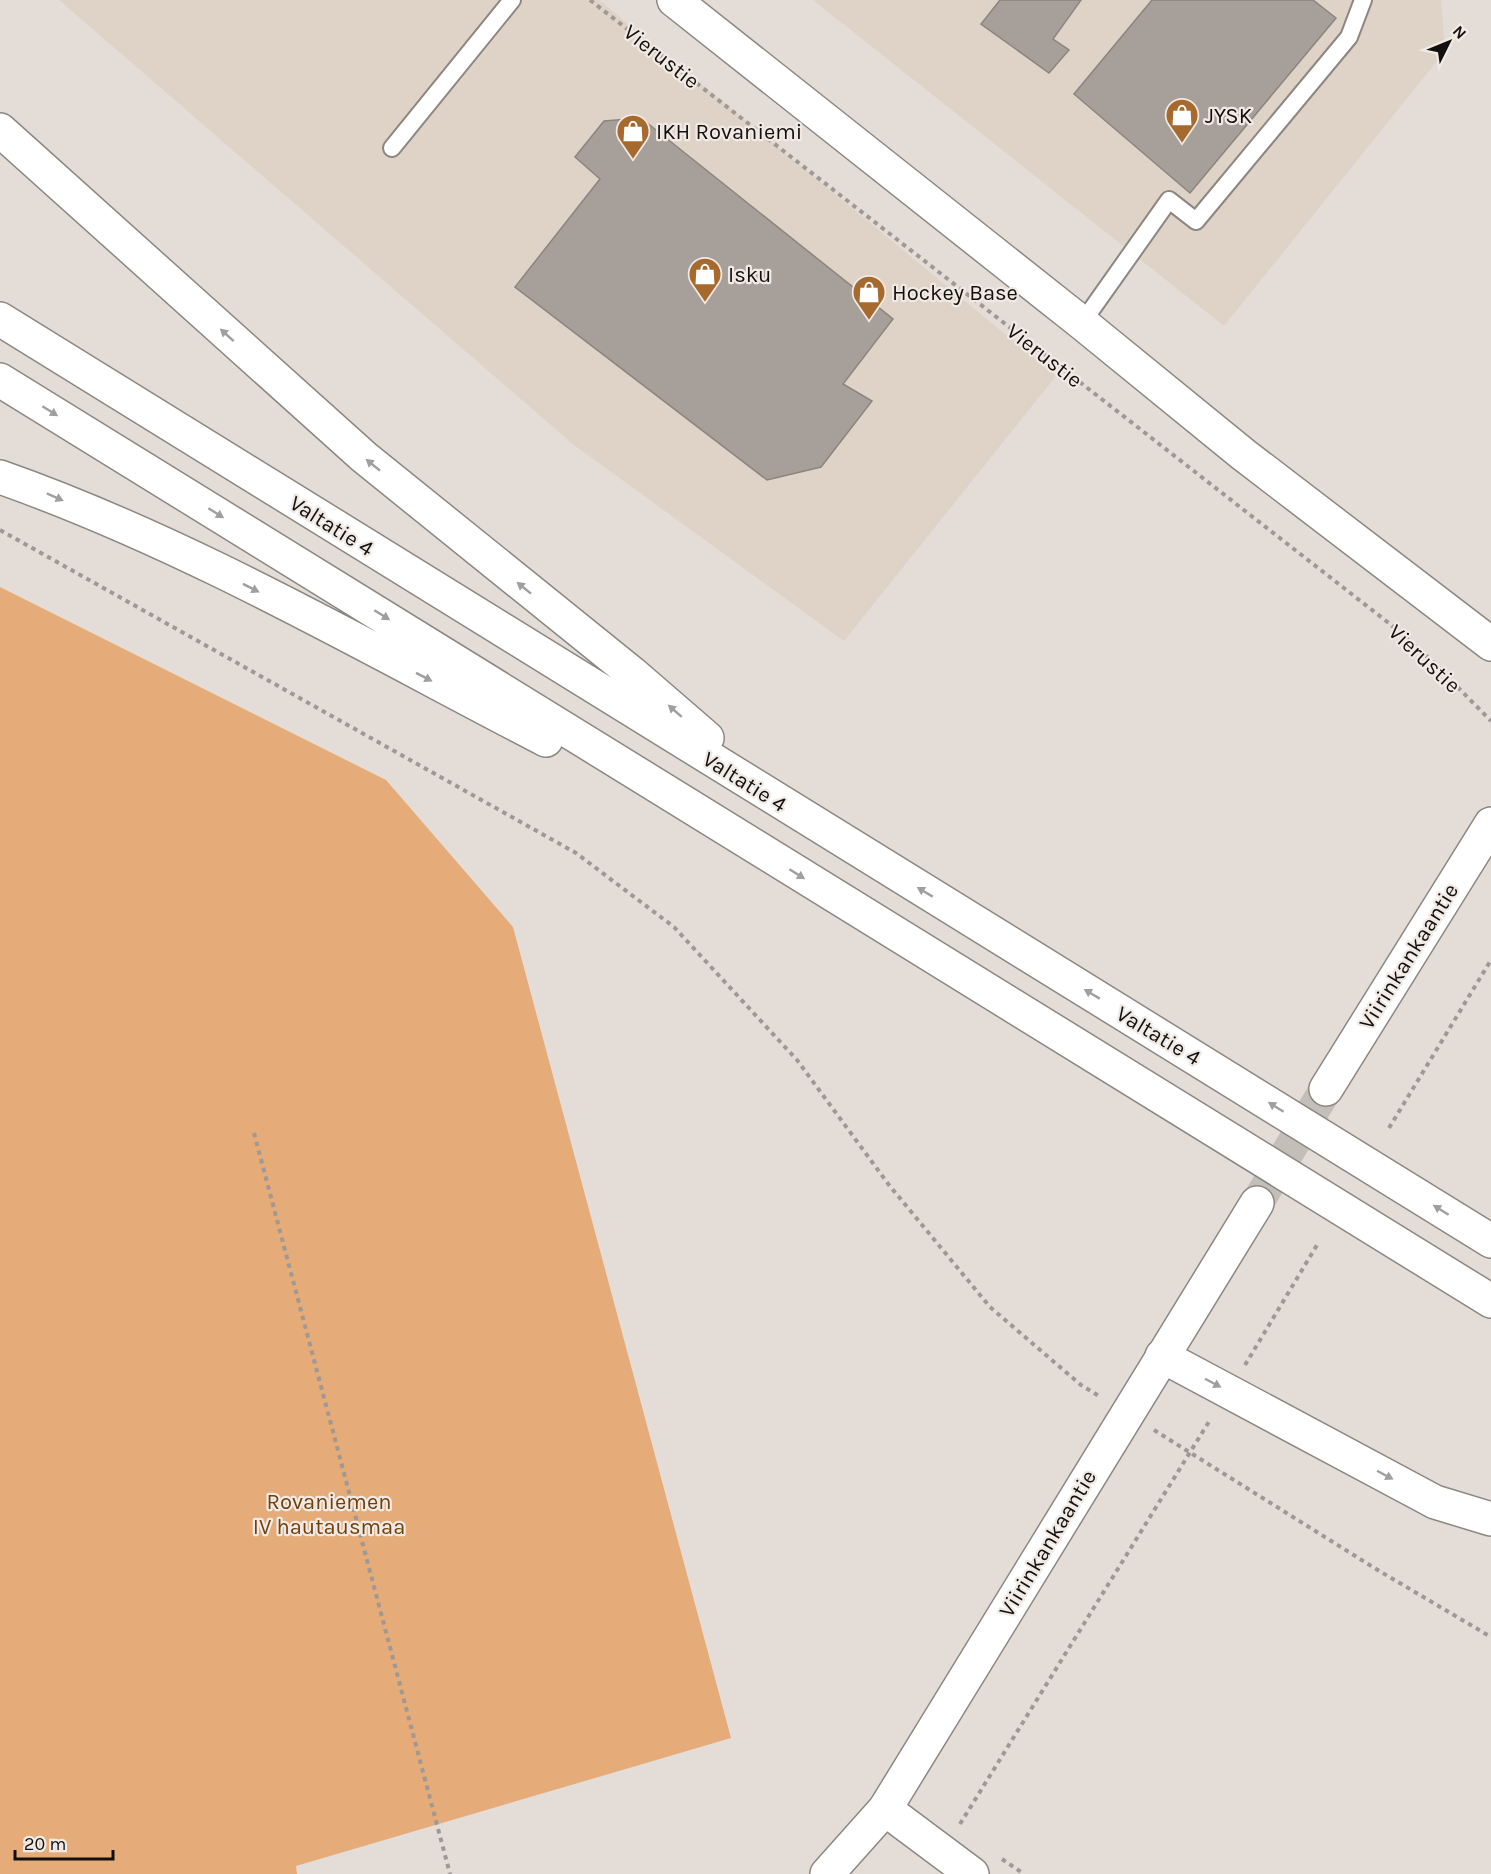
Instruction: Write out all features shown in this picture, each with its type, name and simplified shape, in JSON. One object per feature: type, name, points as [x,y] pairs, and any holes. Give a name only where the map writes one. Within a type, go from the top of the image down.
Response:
[{"type":"main road","points":[[674,0],[1082,323],[1244,455],[1491,644]]},
{"type":"main road","points":[[0,130],[363,457],[633,674],[783,804]]},
{"type":"main road","name":"Valtatie 4","points":[[0,320],[1491,1241]]},
{"type":"main road","points":[[0,380],[754,848],[1491,1301]]},
{"type":"main road","points":[[0,477],[43,492],[193,558],[754,848]]},
{"type":"main road","name":"Viirinkankaantie","points":[[1326,1089],[1491,824]]},
{"type":"main road","name":"Viirinkankaantie","points":[[827,1874],[885,1809],[1257,1203]]},
{"type":"main road","points":[[1162,1356],[1435,1502],[1491,1519]]},
{"type":"main road","points":[[885,1809],[972,1874]]},
{"type":"lane","points":[[392,148],[512,0]]},
{"type":"lane","points":[[1082,323],[1169,200],[1196,221],[1349,37],[1363,0]]},
{"type":"path","name":"Vierustie","points":[[590,0],[1390,624],[1432,661],[1491,721]]},
{"type":"path","points":[[0,530],[576,853],[674,927],[797,1060],[889,1185],[990,1307],[1081,1384],[1376,1569],[1491,1636]]},
{"type":"path","points":[[1389,1128],[1491,960]]},
{"type":"path","points":[[254,1134],[450,1874]]},
{"type":"path","points":[[937,1850],[957,1828],[1229,1391],[1317,1245]]},
{"type":"shaded area","points":[[59,0],[599,0],[1056,376],[844,641],[574,445]]},
{"type":"shaded area","points":[[813,0],[1441,0],[1445,51],[1224,326]]},
{"type":"green space","name":"Rovaniemen IV hautausmaa","points":[[0,587],[386,780],[513,927],[731,1738],[296,1866],[297,1874],[0,1874]]},
{"type":"building","points":[[1000,0],[1081,0],[1053,39],[1069,50],[1049,73],[981,24]]},
{"type":"building","name":"JYSK","points":[[1152,0],[1313,0],[1336,18],[1190,193],[1074,94]]},
{"type":"building","name":"Isku","points":[[641,118],[893,319],[843,384],[872,401],[821,467],[767,480],[515,287],[600,179],[575,157],[604,121]]},
{"type":"tunnel","points":[[1257,1203],[1326,1089]]},
{"type":"place","name":"JYSK","points":[[1182,144]]},
{"type":"place","name":"IKH Rovaniemi","points":[[633,160]]},
{"type":"place","name":"Isku","points":[[705,303]]},
{"type":"place","name":"Hockey Base","points":[[869,321]]}]
